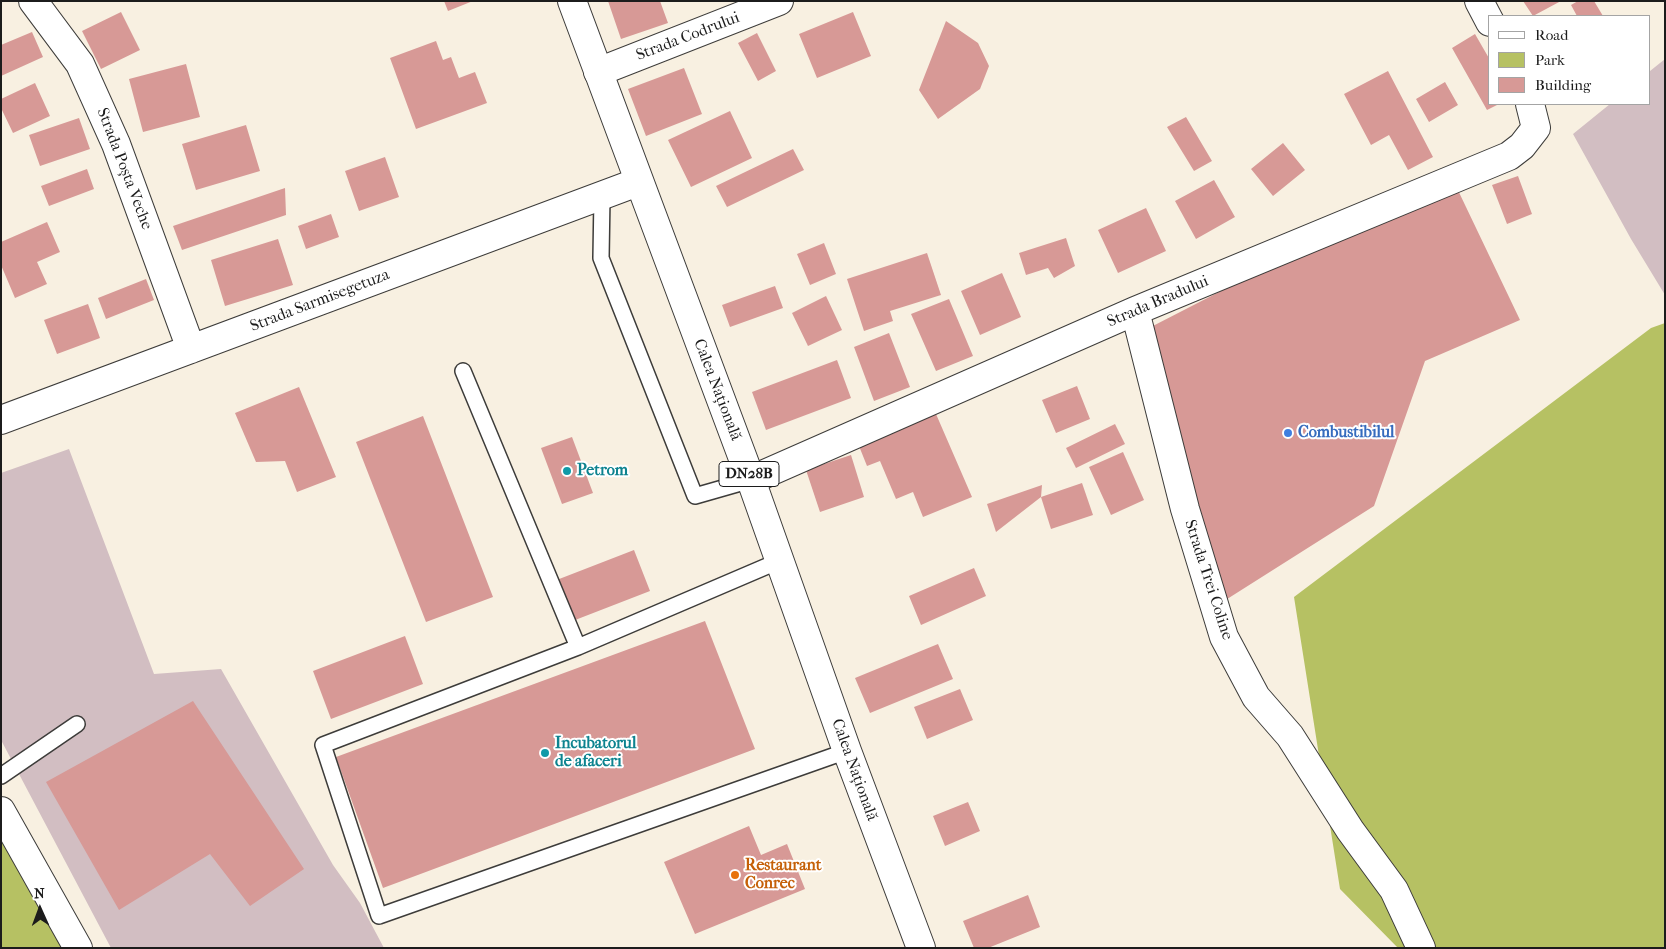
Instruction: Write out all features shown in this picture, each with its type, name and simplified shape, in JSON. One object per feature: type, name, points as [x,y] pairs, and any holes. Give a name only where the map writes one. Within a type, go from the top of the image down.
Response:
[{"type":"street","name":"Strada Poșta Veche","points":[[33,1],[80,64],[116,144],[191,350]]},
{"type":"street","name":"Calea Națională","points":[[572,1],[638,182],[751,480],[847,751],[921,948]]},
{"type":"street","name":"Strada Codrului","points":[[598,72],[748,7],[779,1]]},
{"type":"street","points":[[1479,1],[1488,18]]},
{"type":"street","name":"Strada Bradului","points":[[751,480],[1135,312],[1509,156],[1522,146],[1536,128],[1530,105]]},
{"type":"street","name":"Strada Sarmisegetuza","points":[[1,420],[638,182]]},
{"type":"street","name":"Strada Trei Coline","points":[[1135,312],[1185,509],[1224,637],[1256,697],[1290,736],[1350,830],[1394,890],[1421,948]]},
{"type":"street","points":[[1,811],[78,948]]},
{"type":"lane","points":[[602,196],[601,258],[695,496],[751,480]]},
{"type":"lane","points":[[463,371],[578,647]]},
{"type":"lane","points":[[779,561],[578,647],[323,745],[379,916],[847,751]]},
{"type":"lane","points":[[1,776],[77,724]]},
{"type":"shaded area","points":[[1665,59],[1665,295],[1631,239],[1573,134],[1609,105],[1651,105],[1651,70]]},
{"type":"shaded area","points":[[69,449],[154,674],[221,669],[333,865],[360,903],[384,948],[111,948],[1,740],[1,473]]},
{"type":"green space","points":[[1665,323],[1665,948],[1398,948],[1340,889],[1294,597],[1651,328]]},
{"type":"green space","points":[[1,811],[78,948],[1,948]]},
{"type":"building","points":[[444,1],[473,1],[448,11]]},
{"type":"building","points":[[608,1],[660,1],[668,23],[621,39]]},
{"type":"building","points":[[1523,1],[1561,1],[1535,15],[1532,15]]},
{"type":"building","points":[[1578,1],[1594,1],[1602,15],[1576,15],[1571,5]]},
{"type":"building","points":[[121,12],[140,50],[101,69],[82,31]]},
{"type":"building","points":[[853,12],[871,56],[817,78],[799,34]]},
{"type":"building","points":[[946,21],[978,43],[989,66],[980,89],[938,119],[919,90]]},
{"type":"building","points":[[32,32],[43,57],[1,76],[1,45]]},
{"type":"building","points":[[757,33],[776,71],[758,81],[738,43]]},
{"type":"building","points":[[1475,34],[1488,57],[1488,105],[1497,105],[1487,110],[1452,48]]},
{"type":"building","points":[[436,41],[443,60],[451,57],[459,78],[475,72],[487,103],[416,129],[390,58]]},
{"type":"building","points":[[186,64],[200,117],[143,132],[129,79]]},
{"type":"building","points":[[684,68],[702,114],[646,136],[628,89]]},
{"type":"building","points":[[1388,71],[1433,157],[1408,170],[1389,135],[1371,145],[1344,94]]},
{"type":"building","points":[[1445,82],[1458,105],[1429,122],[1416,99]]},
{"type":"building","points":[[35,83],[50,116],[13,133],[1,108],[1,99]]},
{"type":"building","points":[[730,111],[752,158],[691,187],[668,140]]},
{"type":"building","points":[[1186,117],[1212,161],[1194,171],[1167,127]]},
{"type":"building","points":[[79,118],[90,149],[40,166],[29,135]]},
{"type":"building","points":[[246,125],[260,171],[196,190],[182,144]]},
{"type":"building","points":[[1283,143],[1305,170],[1273,196],[1251,169]]},
{"type":"building","points":[[793,149],[804,170],[727,207],[716,186]]},
{"type":"building","points":[[385,157],[399,197],[359,211],[345,171]]},
{"type":"building","points":[[87,169],[94,189],[49,206],[41,186]]},
{"type":"building","points":[[1518,176],[1532,214],[1507,224],[1492,185]]},
{"type":"building","points":[[1214,180],[1235,217],[1196,239],[1175,201]]},
{"type":"building","name":"Combustibilul","points":[[1455,184],[1520,320],[1425,361],[1374,506],[1224,601],[1147,329],[1221,291]]},
{"type":"building","points":[[285,188],[286,215],[182,250],[173,226]]},
{"type":"building","points":[[1146,208],[1166,251],[1118,273],[1098,230]]},
{"type":"building","points":[[331,214],[339,237],[306,249],[298,226]]},
{"type":"building","points":[[47,222],[60,252],[37,262],[47,284],[15,298],[1,265],[1,242]]},
{"type":"building","points":[[1066,238],[1075,266],[1054,278],[1048,268],[1026,275],[1019,253]]},
{"type":"building","points":[[278,239],[293,285],[225,306],[211,260]]},
{"type":"building","points":[[824,243],[836,274],[810,285],[797,254]]},
{"type":"building","points":[[927,253],[941,295],[890,311],[893,321],[864,331],[847,279]]},
{"type":"building","points":[[1002,273],[1021,317],[980,335],[961,291]]},
{"type":"building","points":[[146,279],[154,300],[106,319],[98,298]]},
{"type":"building","points":[[775,286],[783,308],[730,327],[722,305]]},
{"type":"building","points":[[826,296],[842,330],[808,346],[792,313]]},
{"type":"building","points":[[949,299],[973,356],[936,371],[911,314]]},
{"type":"building","points":[[88,304],[100,338],[57,354],[44,320]]},
{"type":"building","points":[[889,333],[910,387],[874,401],[854,347]]},
{"type":"building","points":[[837,360],[851,398],[766,430],[752,392]]},
{"type":"building","points":[[1077,386],[1090,419],[1056,433],[1042,400]]},
{"type":"building","points":[[299,387],[336,477],[297,492],[285,461],[256,462],[235,413]]},
{"type":"building","points":[[936,414],[972,497],[923,517],[913,492],[896,499],[880,461],[867,466],[859,446]]},
{"type":"building","points":[[423,416],[493,597],[426,622],[356,442]]},
{"type":"building","points":[[1115,424],[1125,444],[1076,468],[1066,448]]},
{"type":"building","name":"Petrom","points":[[572,437],[593,493],[562,504],[541,448]]},
{"type":"building","points":[[1123,452],[1144,500],[1111,515],[1089,467]]},
{"type":"building","points":[[851,455],[864,497],[820,512],[806,470]]},
{"type":"building","points":[[1082,483],[1093,515],[1051,529],[1041,497]]},
{"type":"building","points":[[1042,485],[1041,497],[996,532],[987,504]]},
{"type":"building","points":[[634,550],[650,591],[570,622],[554,581]]},
{"type":"building","points":[[974,568],[986,596],[921,625],[909,596]]},
{"type":"building","name":"Incubatorul de afaceri","points":[[705,621],[755,749],[383,888],[336,757]]},
{"type":"building","points":[[405,636],[423,684],[331,719],[313,671]]},
{"type":"building","points":[[938,644],[953,679],[870,713],[855,678]]},
{"type":"building","points":[[960,689],[973,720],[927,739],[914,707]]},
{"type":"building","points":[[193,701],[304,869],[250,906],[210,854],[119,910],[46,782]]},
{"type":"building","points":[[968,802],[980,831],[945,846],[933,816]]},
{"type":"building","name":"Restaurant Conrec","points":[[749,826],[761,855],[787,844],[805,889],[695,934],[664,862]]},
{"type":"building","points":[[1028,895],[1040,927],[988,948],[974,948],[963,921]]},
{"type":"place","name":"Combustibilul","points":[[1288,433]]},
{"type":"place","name":"Petrom","points":[[567,471]]},
{"type":"place","name":"Incubatorul de afaceri","points":[[545,753]]},
{"type":"place","name":"Restaurant Conrec","points":[[735,875]]}]
